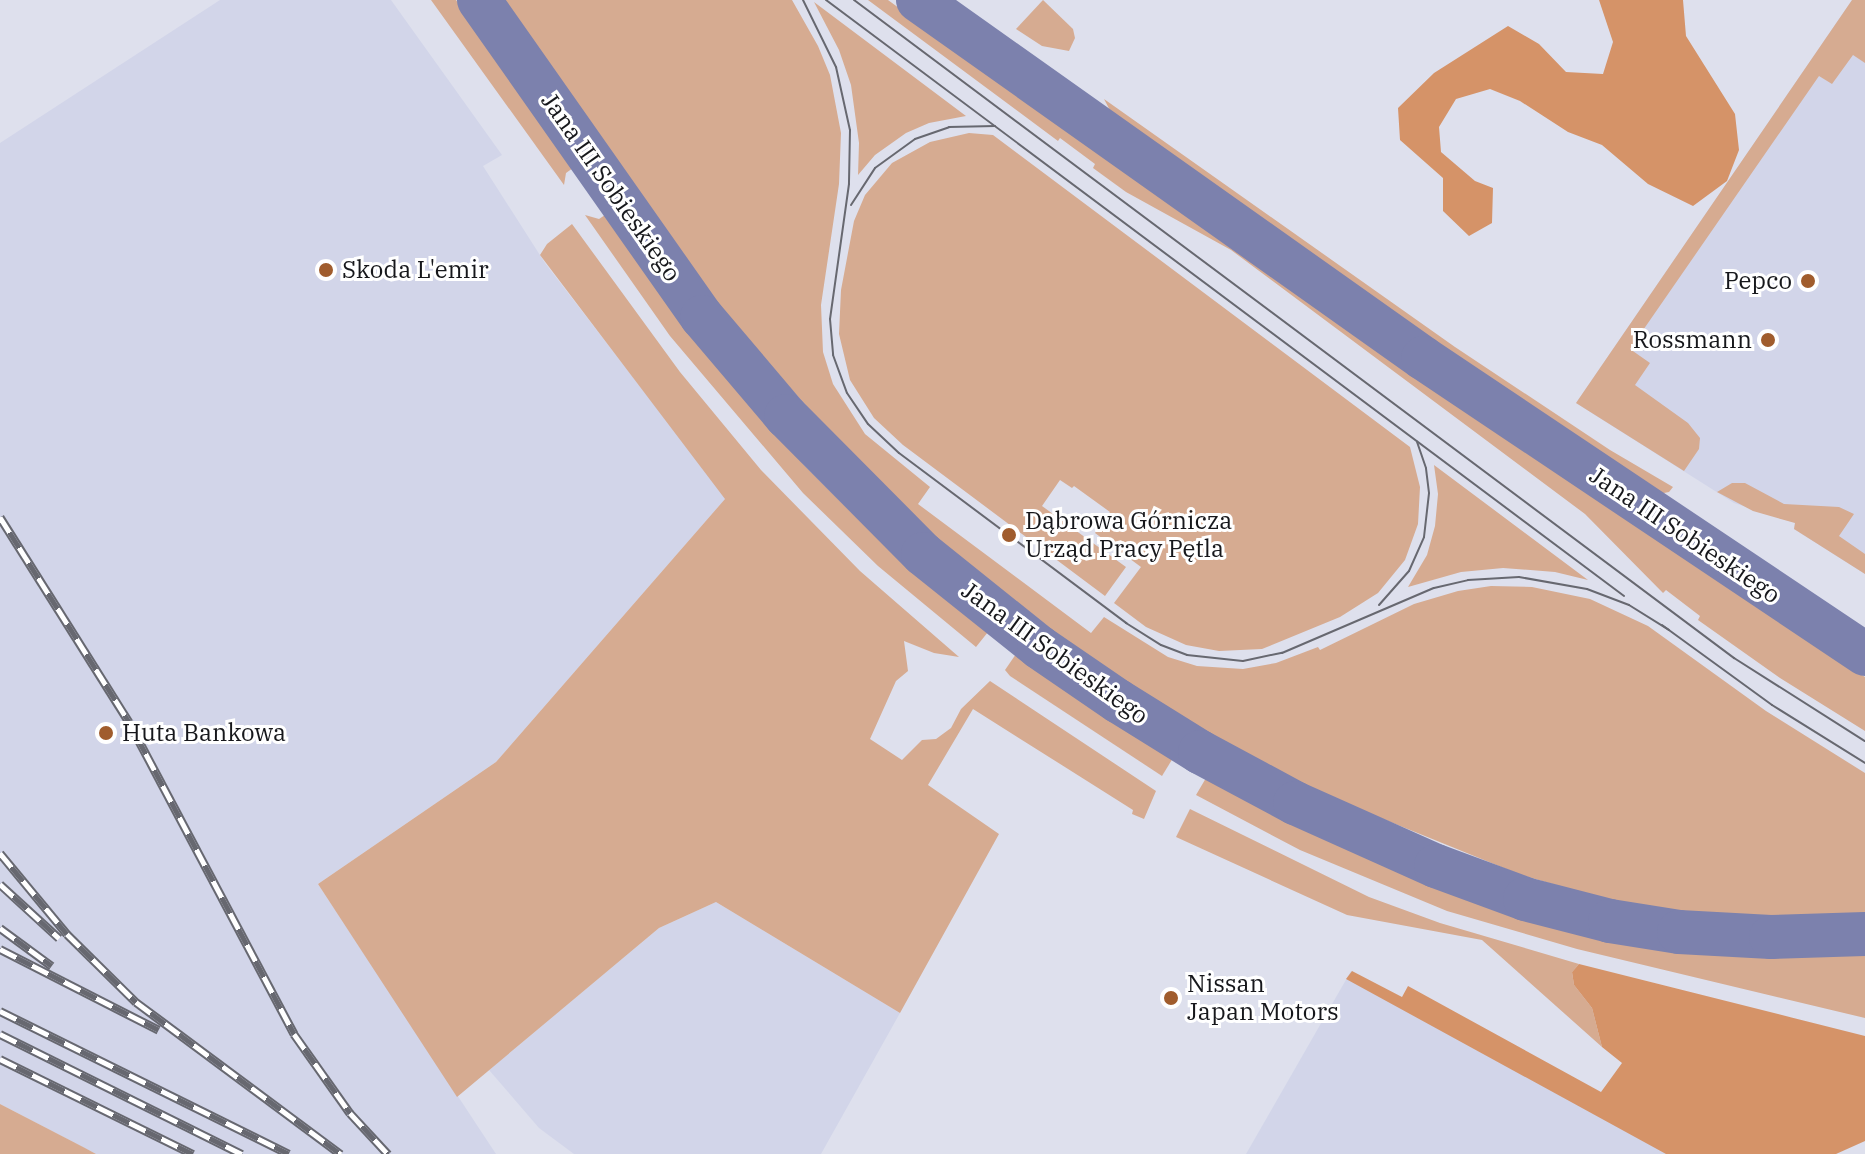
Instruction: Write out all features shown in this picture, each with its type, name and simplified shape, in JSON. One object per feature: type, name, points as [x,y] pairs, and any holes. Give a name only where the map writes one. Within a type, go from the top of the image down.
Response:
[{"type":"main road","name":"Jana III Sobieskiego","points":[[479,0],[702,317],[786,416],[923,554],[1030,640],[1118,701],[1200,752],[1295,803],[1425,861],[1525,899],[1610,921],[1679,932],[1771,937],[1865,934]]},
{"type":"main road","name":"Jana III Sobieskiego","points":[[918,0],[1423,358],[1865,654]]},
{"type":"shaded area","points":[[220,0],[391,0],[502,155],[483,166],[545,263],[726,498],[496,762],[318,884],[496,1154],[96,1154],[0,1104],[0,143]]},
{"type":"shaded area","points":[[431,0],[456,0],[573,168],[566,173],[564,185]]},
{"type":"shaded area","points":[[504,0],[792,0],[818,46],[830,75],[841,133],[839,184],[821,305],[823,352],[833,384],[865,434],[930,487],[918,504],[1091,633],[1104,617],[1168,657],[1197,666],[1243,669],[1276,663],[1318,647],[1320,650],[1414,604],[1458,591],[1491,586],[1532,587],[1590,599],[1648,626],[1766,711],[1865,773],[1865,914],[1803,918],[1709,916],[1607,900],[1521,875],[1319,793],[1221,741],[1088,658],[951,551],[865,472],[728,318]]},
{"type":"shaded area","points":[[868,0],[888,0],[996,79],[1865,677],[1865,731],[1780,678],[1698,620],[1700,616],[1666,590],[1663,593],[1585,514],[1231,250],[1126,192],[1093,168],[1095,164],[1060,138],[1058,141]]},
{"type":"shaded area","points":[[1043,0],[1073,29],[1075,38],[1069,51],[1042,46],[1016,29]]},
{"type":"shaded area","points":[[1599,0],[1683,0],[1686,36],[1735,114],[1739,150],[1727,181],[1693,206],[1648,184],[1602,145],[1568,132],[1520,101],[1490,89],[1456,99],[1439,127],[1441,152],[1475,181],[1493,188],[1492,223],[1469,236],[1443,211],[1443,178],[1400,140],[1398,108],[1434,73],[1508,26],[1539,44],[1566,72],[1603,74],[1613,42]]},
{"type":"shaded area","points":[[1852,0],[1865,0],[1865,574],[1794,529],[1795,523],[1734,503],[1576,403]]},
{"type":"shaded area","points":[[1852,0],[1865,0],[1865,63],[1853,55],[1832,84],[1819,76],[1630,349],[1650,363],[1635,385],[1688,423],[1700,438],[1699,449],[1684,471],[1576,403]]},
{"type":"shaded area","points":[[814,2],[966,116],[929,123],[906,133],[875,155],[858,175],[859,143],[851,85],[839,50]]},
{"type":"shaded area","points":[[1104,99],[1455,347],[1610,450],[1673,487],[1669,492],[1659,494],[1451,354],[1113,116]]},
{"type":"shaded area","points":[[969,133],[993,135],[1410,447],[1420,487],[1418,524],[1405,560],[1378,593],[1340,617],[1262,649],[1219,651],[1186,645],[1146,627],[1114,603],[1141,567],[1095,533],[1110,512],[1074,486],[1072,488],[1060,480],[1042,506],[1126,567],[1105,596],[903,445],[874,418],[850,380],[839,334],[841,290],[854,221],[865,195],[892,163],[930,142]]},
{"type":"shaded area","points":[[585,215],[599,219],[605,215],[804,465],[876,537],[988,632],[976,647],[878,566],[803,493],[670,336]]},
{"type":"shaded area","points":[[572,224],[680,372],[761,470],[860,571],[959,657],[934,653],[904,641],[908,671],[896,681],[870,739],[902,760],[922,740],[936,739],[951,728],[961,709],[990,681],[1156,791],[1144,819],[1132,814],[1133,810],[973,709],[928,785],[999,834],[900,1013],[716,902],[659,928],[457,1097],[318,884],[496,762],[725,499],[540,255],[547,244]]},
{"type":"shaded area","points":[[1434,465],[1588,580],[1555,572],[1503,568],[1461,572],[1408,587],[1427,555],[1435,526],[1438,494]]},
{"type":"shaded area","points":[[1732,483],[1745,483],[1784,504],[1839,507],[1854,514],[1839,536],[1865,554],[1865,574],[1794,529],[1795,523],[1753,511],[1717,492]]},
{"type":"shaded area","points":[[1016,654],[1173,758],[1162,776],[1010,676],[1005,670]]},
{"type":"shaded area","points":[[1206,778],[1342,847],[1865,953],[1865,1018],[1577,949],[1447,911],[1300,850],[1196,795]]},
{"type":"shaded area","points":[[1190,809],[1369,897],[1440,923],[1579,964],[1572,972],[1574,985],[1592,1008],[1602,1047],[1482,940],[1347,915],[1176,837]]},
{"type":"shaded area","points":[[716,902],[900,1013],[821,1154],[574,1154],[539,1128],[489,1070],[659,928]]},
{"type":"shaded area","points":[[1579,964],[1865,1036],[1865,1141],[1836,1154],[1666,1154],[1346,979],[1352,971],[1402,997],[1408,986],[1601,1092],[1622,1063],[1602,1047],[1592,1008],[1574,985],[1572,972]]},
{"type":"shaded area","points":[[1351,971],[1688,1154],[1246,1154]]},
{"type":"shaded area","points":[[0,1104],[85,1148],[96,1154],[0,1154]]},
{"type":"tram line","points":[[803,0],[836,67],[850,130],[849,184],[830,319],[833,355],[847,393],[868,424],[899,453],[1126,623],[1161,645],[1187,655],[1243,661],[1282,653],[1434,588],[1468,580],[1519,577],[1587,589],[1629,605],[1669,630]]},
{"type":"tram line","points":[[826,0],[1624,596]]},
{"type":"tram line","points":[[854,0],[1734,658],[1865,741]]},
{"type":"tram line","points":[[851,205],[875,168],[915,139],[949,127],[995,126]]},
{"type":"tram line","points":[[1379,605],[1409,571],[1424,537],[1429,493],[1426,468],[1417,442]]},
{"type":"tram line","points":[[1662,625],[1772,705],[1865,763]]},
{"type":"railway","points":[[0,517],[129,722],[294,1034],[350,1113],[388,1154]]},
{"type":"railway","points":[[0,853],[67,934],[136,1002],[341,1154]]},
{"type":"railway","points":[[0,884],[59,938]]},
{"type":"railway","points":[[0,928],[52,966]]},
{"type":"railway","points":[[0,949],[159,1030]]},
{"type":"railway","points":[[0,1011],[289,1154]]},
{"type":"railway","points":[[0,1034],[242,1154]]},
{"type":"railway","points":[[0,1059],[193,1154]]},
{"type":"place","name":"Skoda L'emir","points":[[326,270]]},
{"type":"place","name":"Pepco","points":[[1808,281]]},
{"type":"place","name":"Rossmann","points":[[1768,340]]},
{"type":"place","name":"Dąbrowa Górnicza Urząd Pracy Pętla","points":[[1009,535]]},
{"type":"place","name":"Huta Bankowa","points":[[106,733]]},
{"type":"place","name":"Nissan Japan Motors","points":[[1171,998]]}]
